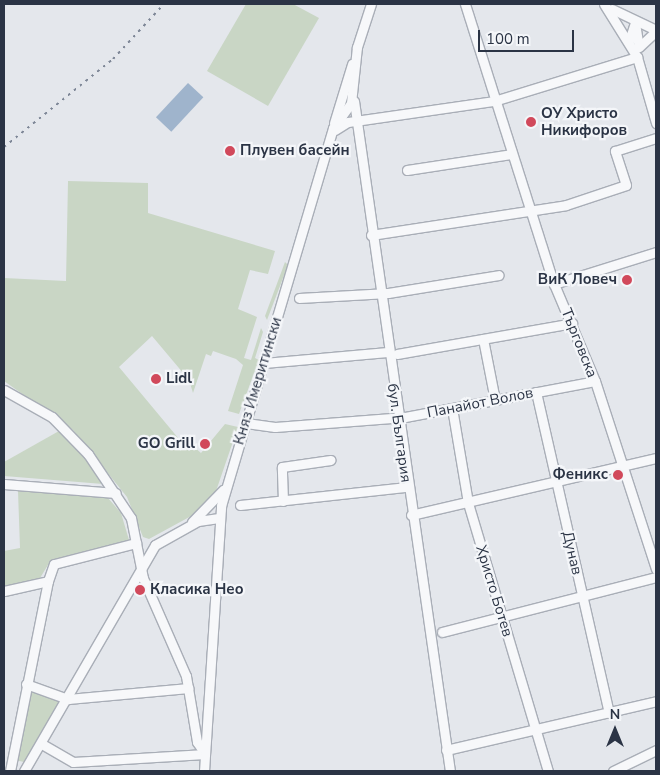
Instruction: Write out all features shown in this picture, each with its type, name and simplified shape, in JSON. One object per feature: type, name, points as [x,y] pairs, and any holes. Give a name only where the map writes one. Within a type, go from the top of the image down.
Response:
[{"type":"street","name":"Княз Имеритински","points":[[204,771],[219,518],[227,483],[329,140],[333,128],[349,110],[353,93],[357,47],[371,4]]},
{"type":"street","name":"Търговска","points":[[465,4],[529,211],[554,284],[595,381],[656,569]]},
{"type":"street","points":[[604,4],[636,23],[656,30],[639,48]]},
{"type":"street","points":[[604,4],[629,42],[637,58],[656,123]]},
{"type":"street","points":[[636,23],[639,48],[637,58]]},
{"type":"street","points":[[629,42],[636,23]]},
{"type":"street","points":[[333,128],[357,47]]},
{"type":"street","points":[[329,140],[338,126],[355,121],[494,101],[637,58]]},
{"type":"street","name":"бул. България","points":[[353,93],[355,121],[411,515],[450,771]]},
{"type":"street","points":[[371,235],[566,205],[626,185],[615,151],[656,138]]},
{"type":"street","points":[[407,170],[511,154]]},
{"type":"street","points":[[554,284],[656,252]]},
{"type":"street","points":[[299,298],[380,294],[499,276]]},
{"type":"street","points":[[398,354],[572,323]]},
{"type":"street","points":[[483,339],[495,400]]},
{"type":"street","points":[[264,363],[388,352]]},
{"type":"street","name":"Панайот Волов","points":[[246,423],[275,427],[398,418],[595,381]]},
{"type":"street","points":[[4,390],[52,417],[88,454],[131,518],[140,570],[189,688],[197,742],[204,754],[73,766],[42,744]]},
{"type":"street","name":"Дунав","points":[[536,392],[609,712]]},
{"type":"street","name":"Христо Ботев","points":[[452,408],[468,503],[548,771]]},
{"type":"street","points":[[411,515],[656,458]]},
{"type":"street","points":[[283,501],[282,467],[330,460]]},
{"type":"street","points":[[188,526],[227,483]]},
{"type":"street","points":[[4,484],[116,493]]},
{"type":"street","points":[[240,505],[407,487]]},
{"type":"street","points":[[138,554],[188,526],[219,518]]},
{"type":"street","points":[[4,771],[10,771],[26,684],[48,582],[54,564],[136,543]]},
{"type":"street","points":[[24,771],[42,744],[155,545]]},
{"type":"street","points":[[442,632],[656,577]]},
{"type":"street","points":[[4,592],[48,582]]},
{"type":"street","points":[[26,684],[68,699],[189,688]]},
{"type":"street","points":[[446,750],[656,701]]},
{"type":"street","points":[[613,771],[656,750]]},
{"type":"green space","points":[[246,4],[293,4],[319,18],[268,106],[207,71]]},
{"type":"green space","points":[[68,181],[148,183],[148,213],[275,251],[268,274],[250,270],[238,309],[257,317],[244,358],[251,360],[261,328],[263,332],[255,358],[259,360],[239,414],[228,411],[243,365],[236,359],[213,351],[211,356],[206,354],[193,393],[189,380],[152,336],[119,367],[189,451],[193,446],[201,453],[225,424],[238,427],[215,494],[193,515],[149,539],[143,537],[127,497],[73,430],[4,381],[4,278],[66,281]]},
{"type":"green space","points":[[285,262],[288,265],[267,320],[265,316]]},
{"type":"green space","points":[[59,431],[84,455],[103,484],[4,476],[4,462]]},
{"type":"green space","points":[[18,491],[108,498],[121,513],[129,540],[51,560],[40,578],[4,587],[4,551],[20,548]]},
{"type":"green space","points":[[29,689],[61,700],[24,762],[15,760]]},
{"type":"water","points":[[188,83],[203,97],[171,132],[156,117]]},
{"type":"railway","points":[[4,147],[113,59],[164,4]]},
{"type":"place","name":"ОУ Христо Никифоров","points":[[531,122]]},
{"type":"place","name":"Плувен басейн","points":[[230,151]]},
{"type":"place","name":"ВиК Ловеч","points":[[627,280]]},
{"type":"place","name":"Lidl","points":[[156,379]]},
{"type":"place","name":"GO Grill","points":[[205,444]]},
{"type":"place","name":"Феникс","points":[[618,475]]},
{"type":"place","name":"Класика Нео","points":[[140,590]]}]
